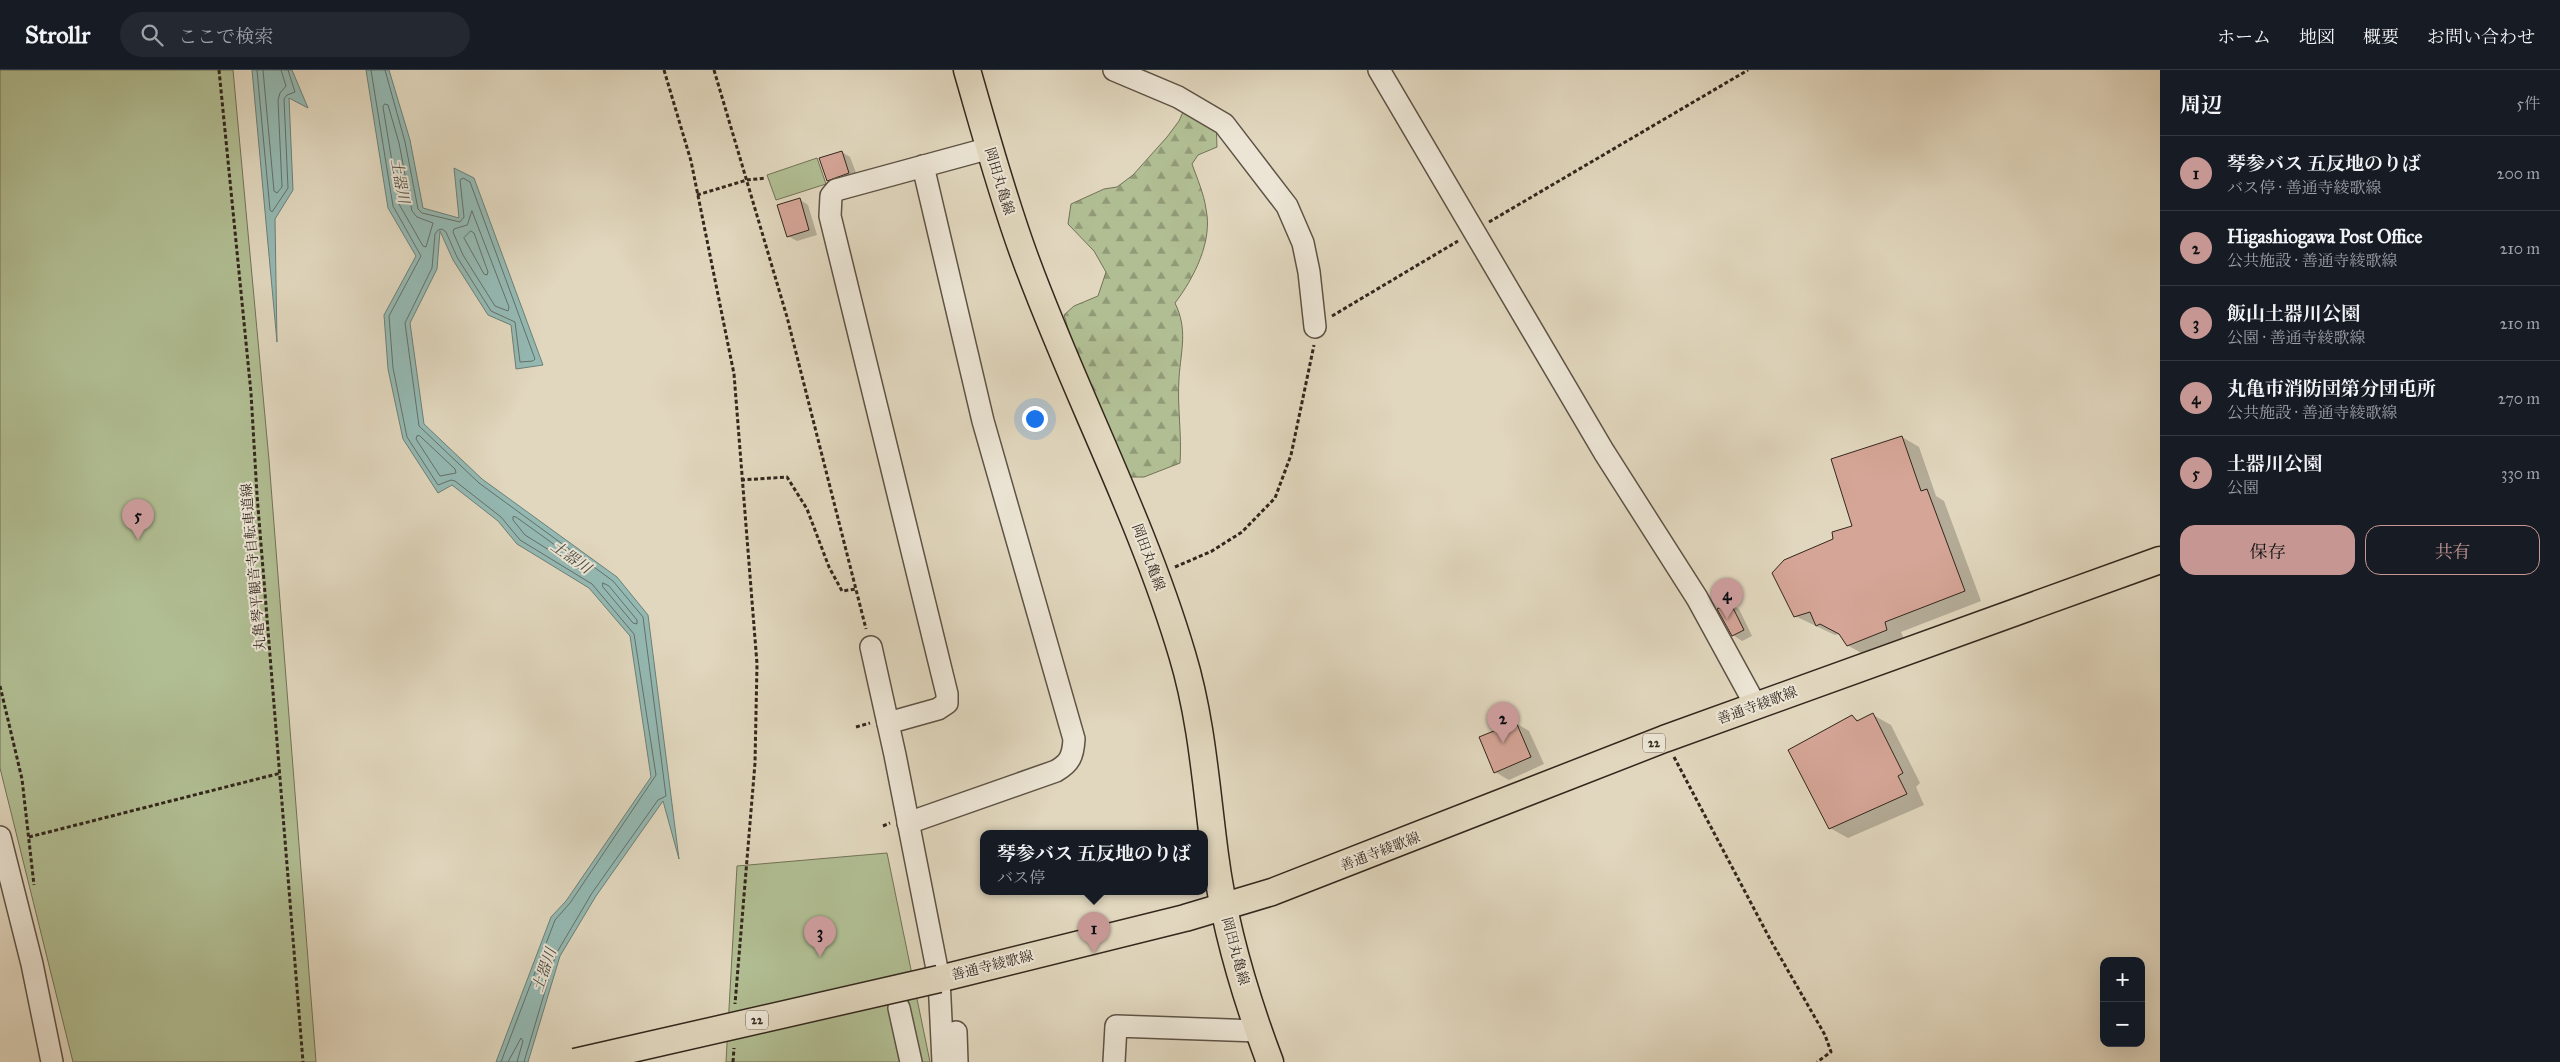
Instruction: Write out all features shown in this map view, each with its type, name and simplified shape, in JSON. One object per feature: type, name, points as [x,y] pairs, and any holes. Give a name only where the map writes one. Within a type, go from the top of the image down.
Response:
[{"type":"main road","name":"岡田丸亀線","points":[[967,70],[1024,255],[1060,347],[1118,477],[1183,654],[1195,702],[1206,768],[1215,856],[1223,905],[1258,1031],[1270,1062]]},
{"type":"main road","name":"善通寺綾歌線","points":[[575,1062],[939,979],[1122,932],[1185,918],[1223,905],[1272,892],[1664,739],[2160,560]]},
{"type":"street","points":[[1114,70],[1178,97],[1224,124],[1287,206],[1303,243],[1309,272],[1315,327]]},
{"type":"street","points":[[1379,70],[1604,452],[1692,590],[1756,706]]},
{"type":"street","points":[[888,723],[938,709],[947,703],[947,694],[830,216],[831,196],[836,190],[990,148]]},
{"type":"street","points":[[908,824],[1056,771],[1068,764],[1073,753],[1074,740],[983,421],[923,166]]},
{"type":"street","points":[[871,647],[939,979],[942,1062]]},
{"type":"street","points":[[0,837],[32,964],[52,1062]]},
{"type":"street","points":[[899,1008],[911,1062]]},
{"type":"street","points":[[1114,1062],[1116,1026],[1258,1031]]},
{"type":"street","points":[[956,1032],[957,1062]]},
{"type":"path","name":"丸亀琴平観音寺自転車道線","points":[[220,70],[242,279],[304,1062]]},
{"type":"path","points":[[664,70],[691,161],[734,374],[757,664],[755,763],[735,1012]]},
{"type":"path","points":[[714,70],[787,316],[871,647]]},
{"type":"path","points":[[1155,574],[1212,551],[1242,532],[1275,498],[1291,455],[1314,348],[1315,327],[1748,70]]},
{"type":"path","points":[[697,195],[747,180],[766,178]]},
{"type":"path","points":[[741,480],[787,477],[806,509],[829,567],[842,592],[856,589]]},
{"type":"path","points":[[0,686],[22,779],[35,894]]},
{"type":"path","points":[[1664,739],[1771,941],[1825,1035],[1831,1052],[1817,1062]]},
{"type":"path","points":[[29,837],[281,773]]},
{"type":"path","points":[[733,1062],[734,1041]]},
{"type":"green space","points":[[0,70],[233,70],[269,460],[316,1062],[73,1062],[0,768]]},
{"type":"green space","points":[[1187,103],[1216,121],[1217,147],[1198,155],[1192,164],[1205,203],[1207,234],[1195,271],[1175,303],[1183,331],[1179,378],[1180,463],[1144,477],[1127,477],[1074,349],[1064,315],[1074,306],[1098,296],[1106,272],[1094,251],[1068,224],[1071,204],[1104,189],[1117,187],[1133,175],[1179,121]]},
{"type":"green space","points":[[817,158],[826,184],[776,200],[767,175]]},
{"type":"green space","points":[[887,853],[930,1062],[726,1062],[737,866]]},
{"type":"water","points":[[252,70],[292,70],[308,108],[289,98],[293,190],[275,219],[277,342]]},
{"type":"water","name":"土器川","points":[[366,70],[389,70],[410,140],[423,208],[459,218],[454,168],[474,178],[543,365],[516,369],[511,325],[488,315],[453,260],[440,231],[437,269],[410,323],[424,424],[482,479],[617,577],[648,615],[679,859],[663,801],[596,896],[560,956],[528,1062],[496,1062],[551,917],[566,901],[651,777],[630,636],[589,588],[517,544],[498,521],[452,485],[438,493],[403,439],[388,369],[384,315],[416,256],[388,208]]},
{"type":"building","points":[[842,151],[849,173],[827,181],[819,158]]},
{"type":"building","points":[[800,198],[809,230],[787,237],[777,205]]},
{"type":"building","points":[[1902,436],[1921,491],[1927,489],[1965,591],[1885,622],[1887,630],[1847,646],[1839,634],[1820,624],[1816,626],[1810,612],[1794,617],[1772,573],[1784,560],[1833,539],[1832,532],[1852,526],[1831,459]]},
{"type":"building","points":[[1730,602],[1744,630],[1732,636],[1717,609]]},
{"type":"building","points":[[1873,713],[1903,773],[1898,776],[1907,794],[1829,829],[1788,750],[1852,715],[1857,721]]},
{"type":"building","points":[[1516,722],[1531,757],[1494,773],[1479,737]]},
{"type":"place","name":"土器川公園","points":[[138,540]]},
{"type":"place","name":"丸亀市消防団第分団屯所","points":[[1727,619]]},
{"type":"place","name":"Higashiogawa Post Office","points":[[1503,743]]},
{"type":"place","name":"琴参バス 五反地のりば","points":[[1094,953]]},
{"type":"place","name":"飯山土器川公園","points":[[820,957]]}]
